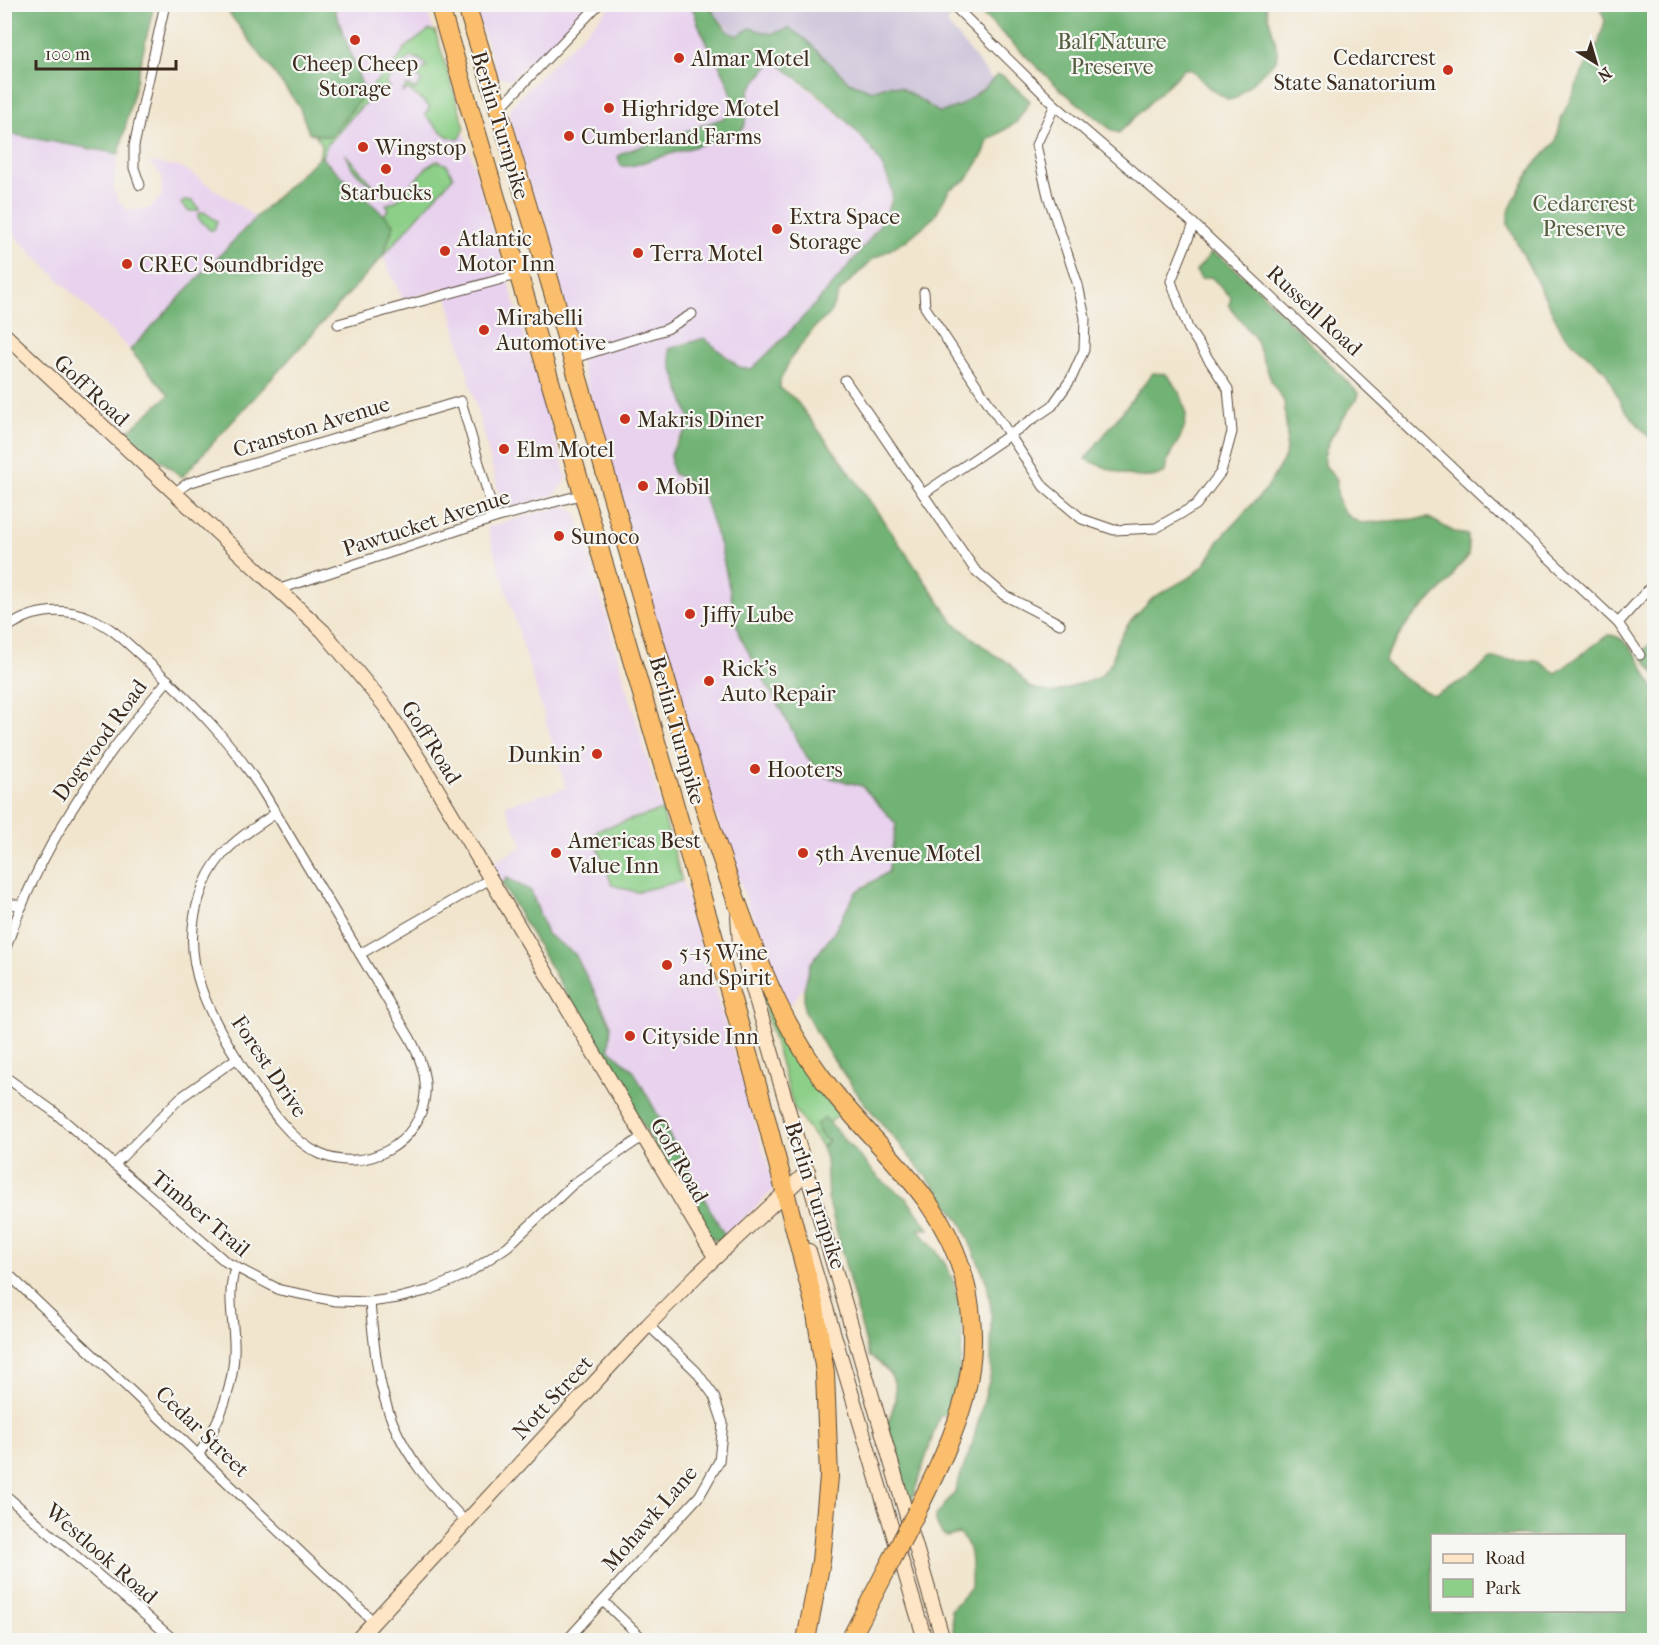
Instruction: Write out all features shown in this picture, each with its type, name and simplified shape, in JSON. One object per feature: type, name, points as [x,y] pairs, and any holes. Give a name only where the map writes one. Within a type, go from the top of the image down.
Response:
[{"type":"highway","name":"Berlin Turnpike","points":[[439,4],[520,274],[786,1191]]},
{"type":"highway","name":"Berlin Turnpike","points":[[466,4],[676,716],[736,897]]},
{"type":"highway","points":[[478,133],[499,110]]},
{"type":"highway","points":[[584,494],[609,487]]},
{"type":"highway","points":[[736,897],[769,984],[803,1049],[832,1091],[923,1192],[949,1236],[962,1269],[970,1301],[973,1336],[968,1389],[953,1437],[850,1641]]},
{"type":"highway","points":[[786,1191],[817,1315],[827,1406],[829,1460],[825,1528],[819,1578],[806,1641]]},
{"type":"street","points":[[140,185],[133,156],[165,4]]},
{"type":"street","points":[[499,110],[599,4]]},
{"type":"street","name":"Russell Road","points":[[952,4],[1055,105],[1194,224],[1618,623],[1640,655]]},
{"type":"street","points":[[923,494],[1052,406],[1071,379],[1084,350],[1085,318],[1078,285],[1048,196],[1036,146],[1055,105]]},
{"type":"street","points":[[924,292],[925,307],[1044,487],[1082,519],[1114,530],[1156,528],[1196,505],[1221,472],[1232,432],[1228,389],[1188,328],[1170,280],[1194,224]]},
{"type":"street","points":[[338,324],[520,274]]},
{"type":"street","points":[[571,359],[667,329],[692,314]]},
{"type":"street","name":"Goff Road","points":[[4,334],[280,589],[332,640],[385,706],[715,1257]]},
{"type":"street","points":[[845,380],[975,570],[1004,595],[1060,624]]},
{"type":"street","name":"Cranston Avenue","points":[[174,493],[188,483],[461,401],[495,518]]},
{"type":"street","name":"Pawtucket Avenue","points":[[280,589],[495,518],[584,494]]},
{"type":"street","points":[[1618,623],[1654,583]]},
{"type":"street","name":"Forest Drive","points":[[4,632],[18,621],[38,613],[60,612],[82,615],[111,629],[168,680],[223,735],[251,772],[276,813],[360,954],[413,1044],[424,1072],[425,1094],[422,1110],[413,1127],[396,1145],[376,1156],[353,1161],[332,1158],[311,1149],[297,1138],[281,1120],[237,1058],[209,1008],[198,982],[192,951],[192,925],[204,884],[215,863],[232,845],[276,813]]},
{"type":"street","name":"Dogwood Road","points":[[4,954],[22,906],[54,838],[88,781],[123,733],[168,680]]},
{"type":"street","points":[[360,954],[490,879]]},
{"type":"street","name":"Berlin Turnpike","points":[[736,897],[740,944],[943,1641]]},
{"type":"street","points":[[4,902],[22,906]]},
{"type":"street","points":[[114,1165],[180,1098],[237,1058]]},
{"type":"street","name":"Timber Trail","points":[[4,1076],[39,1100],[213,1253],[235,1268],[273,1287],[304,1296],[336,1301],[370,1302],[430,1290],[478,1267],[508,1246],[573,1184],[642,1137]]},
{"type":"street","name":"Nott Street","points":[[357,1641],[648,1324],[715,1257],[807,1171]]},
{"type":"street","name":"Berlin Turnpike","points":[[786,1191],[801,1221],[925,1641]]},
{"type":"street","points":[[199,1454],[221,1413],[230,1385],[234,1346],[230,1295],[235,1268]]},
{"type":"street","name":"Cedar Street","points":[[4,1270],[374,1622]]},
{"type":"street","points":[[370,1302],[377,1377],[396,1434],[426,1480],[466,1522]]},
{"type":"street","name":"Mohawk Lane","points":[[567,1641],[705,1489],[716,1470],[722,1452],[722,1418],[711,1389],[648,1324]]},
{"type":"street","name":"Westlook Road","points":[[4,1494],[174,1641]]},
{"type":"street","points":[[603,1601],[644,1641]]},
{"type":"shaded area","points":[[333,5],[426,5],[567,479],[554,495],[504,512],[445,288],[403,300],[383,256],[394,224],[320,156],[321,142],[314,134],[365,93]]},
{"type":"shaded area","points":[[474,5],[592,5],[510,80],[498,76]]},
{"type":"shaded area","points":[[612,5],[690,5],[697,13],[699,26],[721,66],[733,99],[733,106],[724,118],[631,150],[631,166],[739,133],[750,102],[749,90],[770,64],[776,62],[839,115],[865,142],[881,163],[892,193],[885,217],[868,243],[798,323],[751,369],[739,367],[716,351],[709,341],[698,340],[680,344],[671,364],[690,419],[686,431],[674,443],[674,474],[697,485],[704,496],[721,549],[739,635],[807,757],[824,776],[862,786],[896,824],[888,872],[866,884],[850,902],[846,914],[808,970],[805,985],[791,1004],[786,1002],[773,974],[693,752],[509,118],[511,108],[516,101]]},
{"type":"shaded area","points":[[708,5],[943,5],[953,14],[947,23],[992,79],[984,88],[959,106],[941,113],[908,91],[890,85],[872,91],[849,82],[805,39],[789,28],[771,34],[750,28],[740,35],[733,35]]},
{"type":"shaded area","name":"CREC Soundbridge","points":[[4,133],[119,154],[113,189],[119,202],[129,210],[149,209],[162,195],[162,175],[148,162],[182,167],[256,217],[130,350],[5,226]]},
{"type":"shaded area","points":[[562,506],[576,513],[690,907],[774,1185],[772,1191],[725,1236],[633,1070],[609,1049],[611,1024],[575,954],[547,934],[531,891],[508,878],[502,884],[489,865],[523,846],[505,805],[566,788],[487,527]]},
{"type":"green space","points":[[4,5],[154,5],[119,154],[5,133]]},
{"type":"green space","points":[[223,5],[333,5],[365,93],[330,137],[309,133],[299,106]]},
{"type":"green space","points":[[690,5],[708,5],[728,32],[737,36],[750,28],[771,34],[789,28],[805,39],[849,82],[872,91],[890,85],[902,88],[940,113],[959,106],[984,88],[997,75],[1003,76],[1030,101],[1016,123],[988,140],[984,153],[967,180],[950,189],[934,217],[907,240],[873,259],[840,291],[829,315],[815,327],[791,358],[780,381],[780,388],[795,399],[847,468],[954,623],[993,654],[1009,663],[1029,687],[1053,693],[1100,677],[1112,662],[1116,644],[1129,623],[1154,597],[1192,576],[1205,564],[1220,539],[1267,488],[1285,457],[1287,438],[1284,401],[1273,385],[1255,338],[1229,306],[1231,297],[1211,277],[1201,279],[1196,271],[1211,253],[1222,258],[1257,288],[1358,393],[1357,399],[1330,440],[1324,458],[1325,465],[1337,480],[1337,494],[1348,516],[1361,523],[1429,518],[1456,533],[1468,535],[1469,555],[1450,581],[1408,622],[1386,656],[1385,662],[1389,666],[1401,676],[1435,695],[1467,678],[1491,659],[1538,661],[1556,673],[1608,635],[1616,636],[1624,641],[1642,664],[1654,689],[1654,1640],[954,1640],[951,1610],[971,1587],[971,1558],[964,1538],[959,1534],[947,1537],[942,1534],[936,1522],[936,1516],[954,1493],[972,1445],[991,1373],[991,1309],[987,1283],[962,1224],[940,1193],[862,1100],[827,1050],[804,1010],[804,989],[810,964],[833,934],[856,892],[888,872],[896,824],[862,786],[824,776],[807,757],[739,635],[721,549],[704,496],[697,485],[674,474],[671,466],[674,448],[690,426],[690,419],[671,364],[669,349],[704,338],[739,367],[751,369],[808,312],[856,256],[876,230],[888,208],[892,193],[886,174],[862,138],[828,103],[776,62],[770,64],[749,90],[745,125],[739,133],[631,166],[621,166],[618,157],[622,153],[724,118],[733,106],[725,75]]},
{"type":"green space","name":"Balf Nature Preserve","points":[[973,5],[1266,5],[1277,55],[1276,60],[1236,98],[1229,100],[1208,87],[1191,69],[1184,69],[1119,133],[1113,131],[1061,90]]},
{"type":"green space","name":"Cedarcrest Preserve","points":[[1599,5],[1654,5],[1654,443],[1622,406],[1606,372],[1563,333],[1508,225],[1508,213],[1519,190],[1535,164],[1556,142],[1562,117],[1598,45],[1605,21]]},
{"type":"green space","points":[[429,30],[435,31],[465,128],[460,138],[455,139],[445,135],[425,115],[430,107],[408,89],[402,93],[407,85],[415,90],[422,81],[417,76],[427,66],[419,59],[411,57],[386,82],[390,88],[372,98],[356,112],[326,146],[323,156],[320,156],[321,142],[314,134],[330,137],[365,93],[364,90],[372,86],[400,57],[404,49]]},
{"type":"green space","points":[[345,154],[374,186],[374,189],[353,169]]},
{"type":"green space","points":[[320,156],[394,224],[383,256],[182,477],[126,433],[169,395],[130,350],[256,217]]},
{"type":"green space","points":[[438,161],[447,165],[453,177],[383,256],[394,224],[384,215],[389,209],[386,204],[400,198],[424,170]]},
{"type":"green space","points":[[185,200],[193,201],[198,211],[189,211],[181,204]]},
{"type":"green space","points":[[204,212],[217,221],[214,230],[210,230],[198,218],[198,214]]},
{"type":"green space","points":[[1153,373],[1166,374],[1177,388],[1186,412],[1184,429],[1168,459],[1165,472],[1156,476],[1136,476],[1114,471],[1085,459]]},
{"type":"green space","points":[[1654,640],[1654,672],[1644,659],[1644,650]]},
{"type":"green space","points":[[662,810],[682,881],[636,892],[612,885],[594,837],[598,830]]},
{"type":"green space","points":[[507,878],[531,891],[547,934],[575,954],[611,1025],[609,1049],[633,1070],[725,1236],[719,1241],[708,1237],[502,884]]},
{"type":"green space","points":[[751,961],[795,1051],[839,1115],[829,1123],[825,1118],[818,1132],[830,1140],[822,1147],[794,1109]]},
{"type":"green space","points":[[825,1118],[880,1179],[907,1199],[929,1229],[918,1229],[944,1262],[953,1280],[958,1298],[962,1336],[961,1356],[951,1413],[939,1417],[909,1509],[901,1468],[887,1424],[896,1394],[895,1385],[887,1370],[869,1356],[828,1198],[826,1159],[822,1147],[829,1140],[823,1138],[815,1125]]},
{"type":"place","name":"Cheep Cheep Storage","points":[[355,40]]},
{"type":"place","name":"Almar Motel","points":[[679,58]]},
{"type":"place","name":"Cedarcrest State Sanatorium","points":[[1448,70]]},
{"type":"place","name":"Highridge Motel","points":[[609,108]]},
{"type":"place","name":"Cumberland Farms","points":[[569,136]]},
{"type":"place","name":"Wingstop","points":[[363,147]]},
{"type":"place","name":"Starbucks","points":[[386,169]]},
{"type":"place","name":"Extra Space Storage","points":[[777,229]]},
{"type":"place","name":"Atlantic Motor Inn","points":[[445,251]]},
{"type":"place","name":"Terra Motel","points":[[638,253]]},
{"type":"place","name":"CREC Soundbridge","points":[[127,264]]},
{"type":"place","name":"Mirabelli Automotive","points":[[484,330]]},
{"type":"place","name":"Makris Diner","points":[[625,419]]},
{"type":"place","name":"Elm Motel","points":[[504,449]]},
{"type":"place","name":"Mobil","points":[[643,486]]},
{"type":"place","name":"Sunoco","points":[[559,536]]},
{"type":"place","name":"Jiffy Lube","points":[[690,614]]},
{"type":"place","name":"Rick's Auto Repair","points":[[709,681]]},
{"type":"place","name":"Dunkin'","points":[[597,754]]},
{"type":"place","name":"Hooters","points":[[755,769]]},
{"type":"place","name":"Americas Best Value Inn","points":[[556,853]]},
{"type":"place","name":"5th Avenue Motel","points":[[803,853]]},
{"type":"place","name":"5-15 Wine and Spirit","points":[[667,965]]},
{"type":"place","name":"Cityside Inn","points":[[630,1036]]}]
